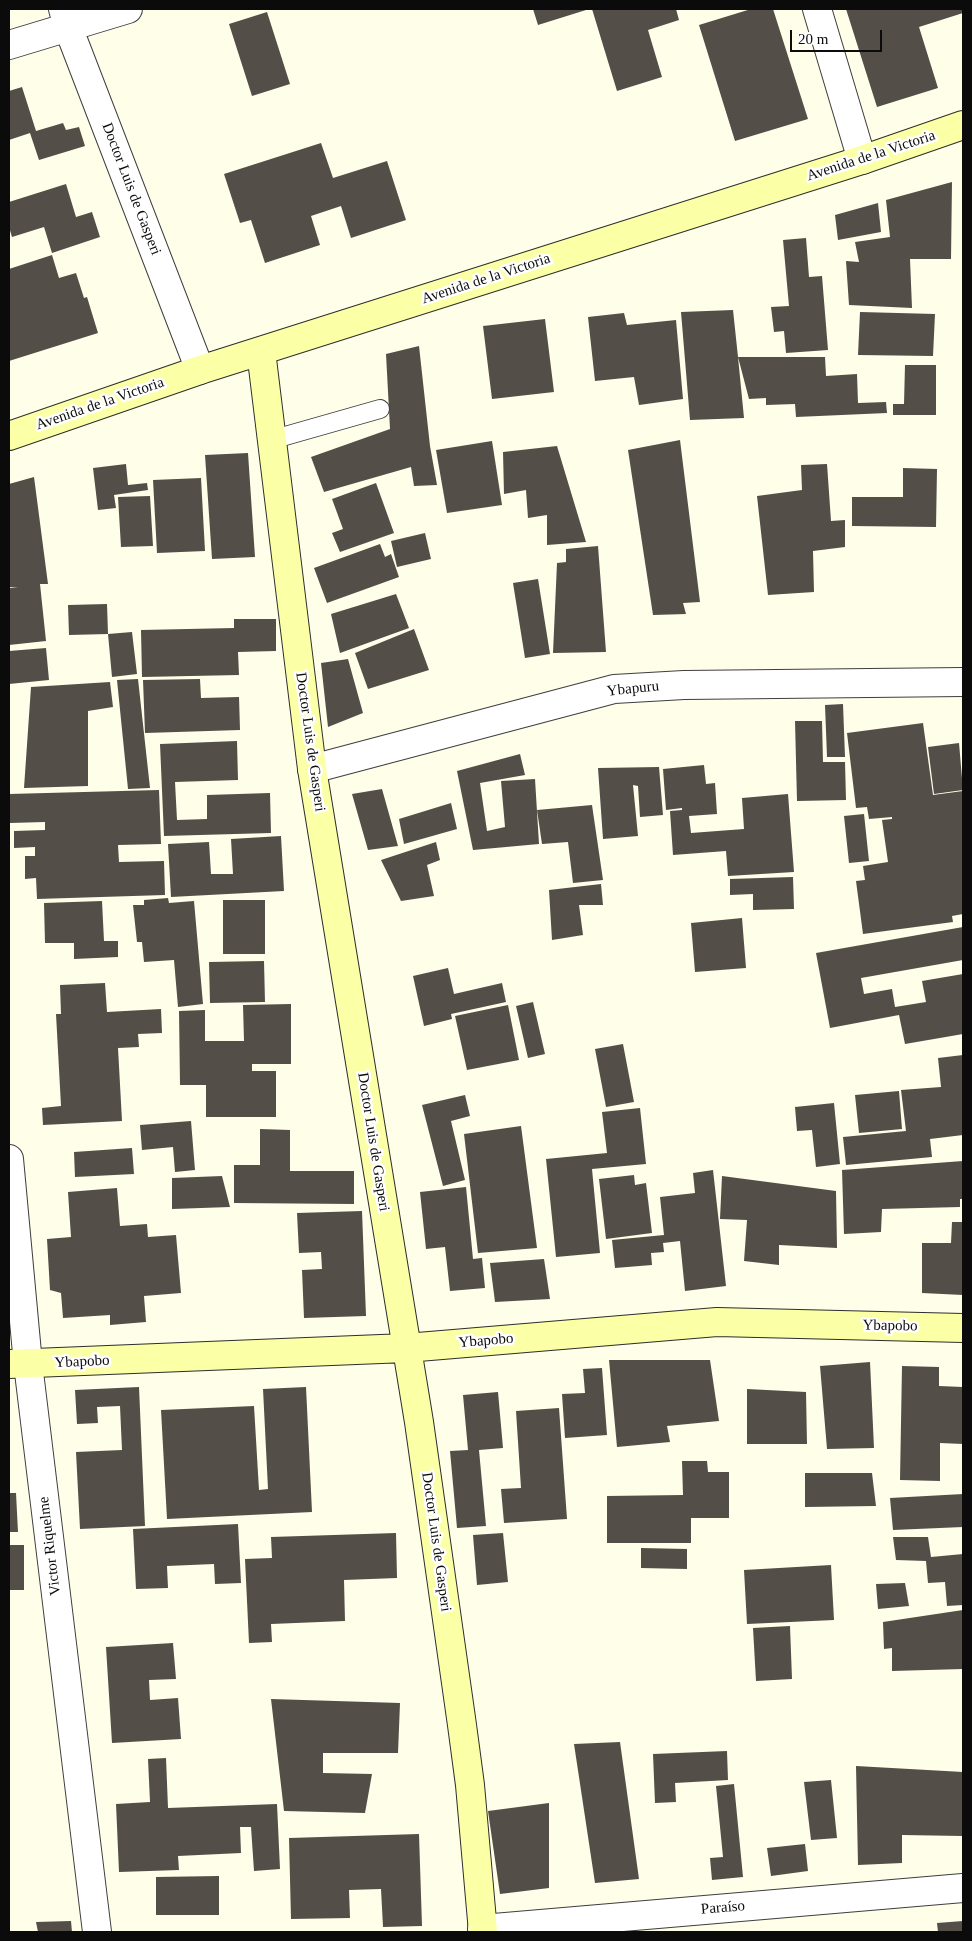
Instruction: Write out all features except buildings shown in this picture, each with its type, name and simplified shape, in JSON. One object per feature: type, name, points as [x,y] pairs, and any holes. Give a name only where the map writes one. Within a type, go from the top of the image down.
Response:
[{"type":"street","points":[[9,45],[65,18],[128,9]]},
{"type":"street","points":[[817,9],[862,160]]},
{"type":"street","name":"Doctor Luis de Gasperi","points":[[65,18],[200,370]]},
{"type":"street","name":"Avenida de la Victoria","points":[[9,436],[200,370],[862,160],[963,125]]},
{"type":"street","name":"Doctor Luis de Gasperi","points":[[261,351],[312,769],[419,1422],[470,1784],[483,1931]]},
{"type":"street","name":"Ybapuru","points":[[312,769],[614,689],[684,684],[963,682]]},
{"type":"street","name":"Victor Riquelme","points":[[9,1158],[18,1364],[97,1932]]},
{"type":"street","name":"Ybapobo","points":[[18,1364],[406,1348],[717,1322],[963,1328]]},
{"type":"street","name":"Paraíso","points":[[483,1931],[963,1888]]},
{"type":"lane","points":[[271,440],[380,409]]}]
